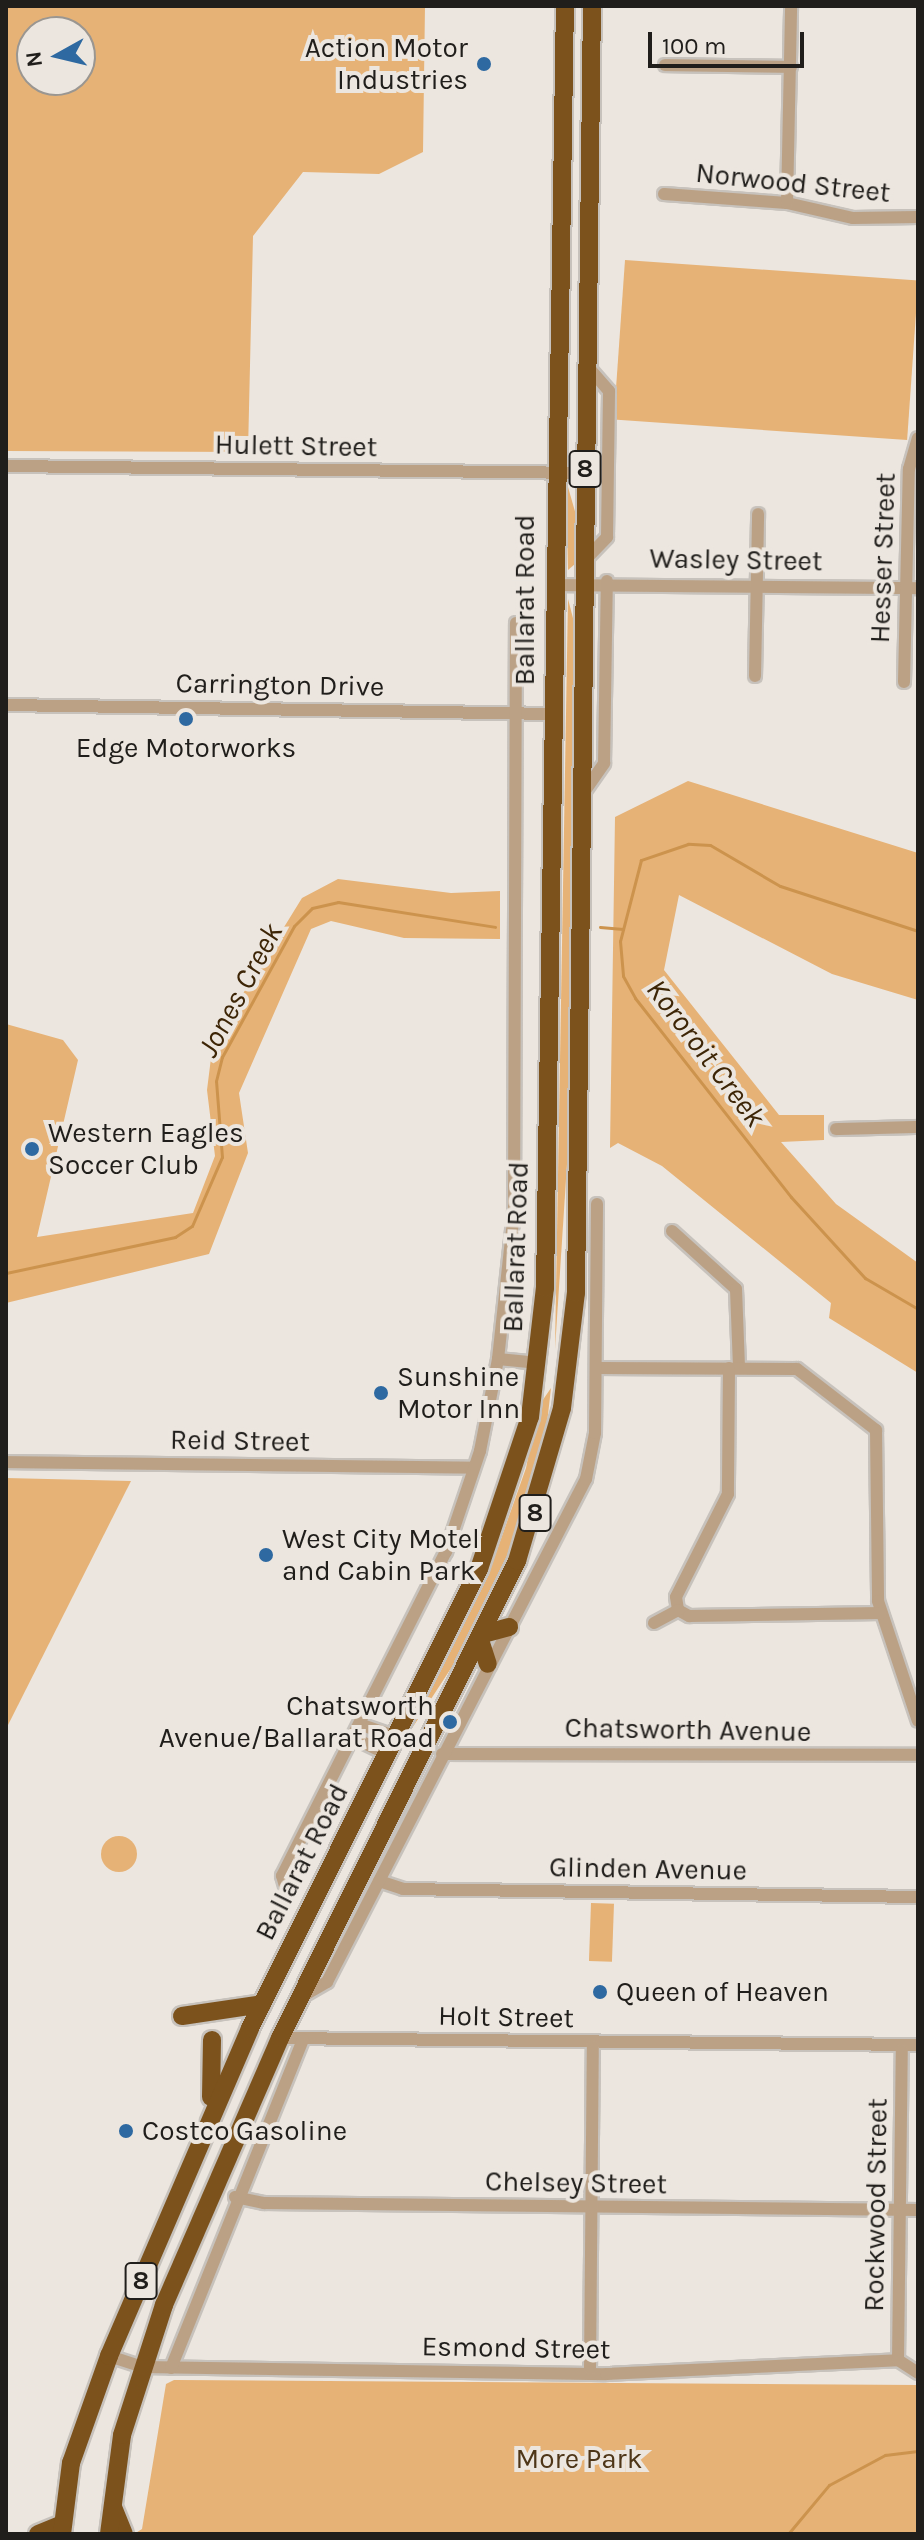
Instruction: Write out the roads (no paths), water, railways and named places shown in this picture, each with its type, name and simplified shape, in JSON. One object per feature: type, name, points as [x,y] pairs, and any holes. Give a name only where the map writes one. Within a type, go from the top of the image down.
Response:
[{"type":"highway","name":"Ballarat Road","points":[[62,2529],[71,2463],[109,2356],[202,2139],[262,2004],[396,1737],[506,1505],[539,1363],[565,6]]},
{"type":"highway","name":"Ballarat Road","points":[[109,2534],[112,2504],[143,2367],[280,2038],[481,1637],[543,1488],[570,1365],[582,795],[592,6]]},
{"type":"highway","points":[[539,1363],[570,1365]]},
{"type":"highway","points":[[488,1664],[481,1637],[509,1627]]},
{"type":"highway","points":[[396,1737],[423,1750]]},
{"type":"highway","points":[[387,1754],[423,1750]]},
{"type":"highway","points":[[182,2016],[262,2004]]},
{"type":"highway","points":[[202,2139],[217,2063],[212,2040]]},
{"type":"highway","points":[[112,2504],[124,2534]]},
{"type":"highway","points":[[38,2534],[62,2529]]},
{"type":"street","points":[[787,203],[791,6]]},
{"type":"street","points":[[665,65],[791,67]]},
{"type":"street","name":"Norwood Street","points":[[664,194],[787,203],[853,218],[918,217]]},
{"type":"street","points":[[585,560],[607,537],[609,391],[587,366]]},
{"type":"street","name":"Hesser Street","points":[[904,682],[912,588],[909,469],[918,438]]},
{"type":"street","name":"Hulett Street","points":[[6,466],[585,473]]},
{"type":"street","points":[[755,676],[758,514]]},
{"type":"street","points":[[582,795],[604,763],[607,581]]},
{"type":"street","name":"Wasley Street","points":[[554,585],[607,581],[912,588]]},
{"type":"street","name":"Ballarat Road","points":[[287,1893],[282,1876],[352,1737],[362,1725],[446,1552],[473,1468],[498,1359],[514,1212],[516,623]]},
{"type":"street","name":"Carrington Drive","points":[[6,705],[553,714]]},
{"type":"street","points":[[836,1129],[918,1127]]},
{"type":"street","name":"Ballarat Road","points":[[301,1997],[327,1982],[450,1751],[488,1664],[586,1479],[597,1368],[597,1204]]},
{"type":"street","points":[[672,1231],[736,1289],[728,1494],[676,1597],[678,1610]]},
{"type":"street","points":[[498,1359],[539,1363]]},
{"type":"street","points":[[597,1368],[797,1369],[876,1430],[881,1613],[918,1721]]},
{"type":"street","name":"Reid Street","points":[[6,1462],[473,1468]]},
{"type":"street","points":[[654,1623],[678,1610],[698,1616],[881,1613]]},
{"type":"street","points":[[362,1725],[396,1737]]},
{"type":"street","points":[[352,1737],[387,1754]]},
{"type":"street","name":"Chatsworth Avenue","points":[[423,1750],[918,1755]]},
{"type":"street","name":"Glinden Avenue","points":[[379,1881],[403,1889],[918,1897]]},
{"type":"street","name":"Holt Street","points":[[280,2038],[579,2039],[593,2046],[606,2040],[902,2050],[918,2045]]},
{"type":"street","points":[[171,2368],[235,2197],[303,2039]]},
{"type":"street","points":[[590,2369],[593,2046]]},
{"type":"street","name":"Rockwood Street","points":[[898,2360],[902,2050]]},
{"type":"street","name":"Chelsey Street","points":[[235,2197],[591,2208],[918,2210]]},
{"type":"street","name":"Esmond Street","points":[[109,2356],[143,2367],[171,2368],[590,2369],[898,2360]]},
{"type":"street","points":[[898,2360],[918,2373]]},
{"type":"waterway","name":"Kororoit Creek","points":[[918,931],[780,886],[710,845],[688,844],[641,860],[620,941],[623,976],[635,998],[791,1197],[865,1278],[918,1309]]},
{"type":"waterway","name":"Jones Creek","points":[[6,1273],[175,1237],[192,1226],[222,1157],[216,1081],[222,1057],[294,926],[312,908],[338,902],[495,927]]},
{"type":"waterway","name":"Jones Creek","points":[[600,927],[623,929]]},
{"type":"waterway","name":"Kororoit Creek","points":[[788,2534],[829,2485],[885,2455],[918,2451]]},
{"type":"place","name":"Action Motor Industries","points":[[484,64]]},
{"type":"place","name":"Edge Motorworks","points":[[186,719]]},
{"type":"place","name":"Western Eagles Soccer Club","points":[[32,1149]]},
{"type":"place","name":"Sunshine Motor Inn","points":[[381,1393]]},
{"type":"place","name":"West City Motel and Cabin Park","points":[[266,1555]]},
{"type":"place","name":"Chatsworth Avenue/Ballarat Road","points":[[450,1722]]},
{"type":"place","name":"Queen of Heaven","points":[[600,1992]]},
{"type":"place","name":"Costco Gasoline","points":[[126,2131]]},
{"type":"park label","name":"More Park","points":[[579,2459]]}]
